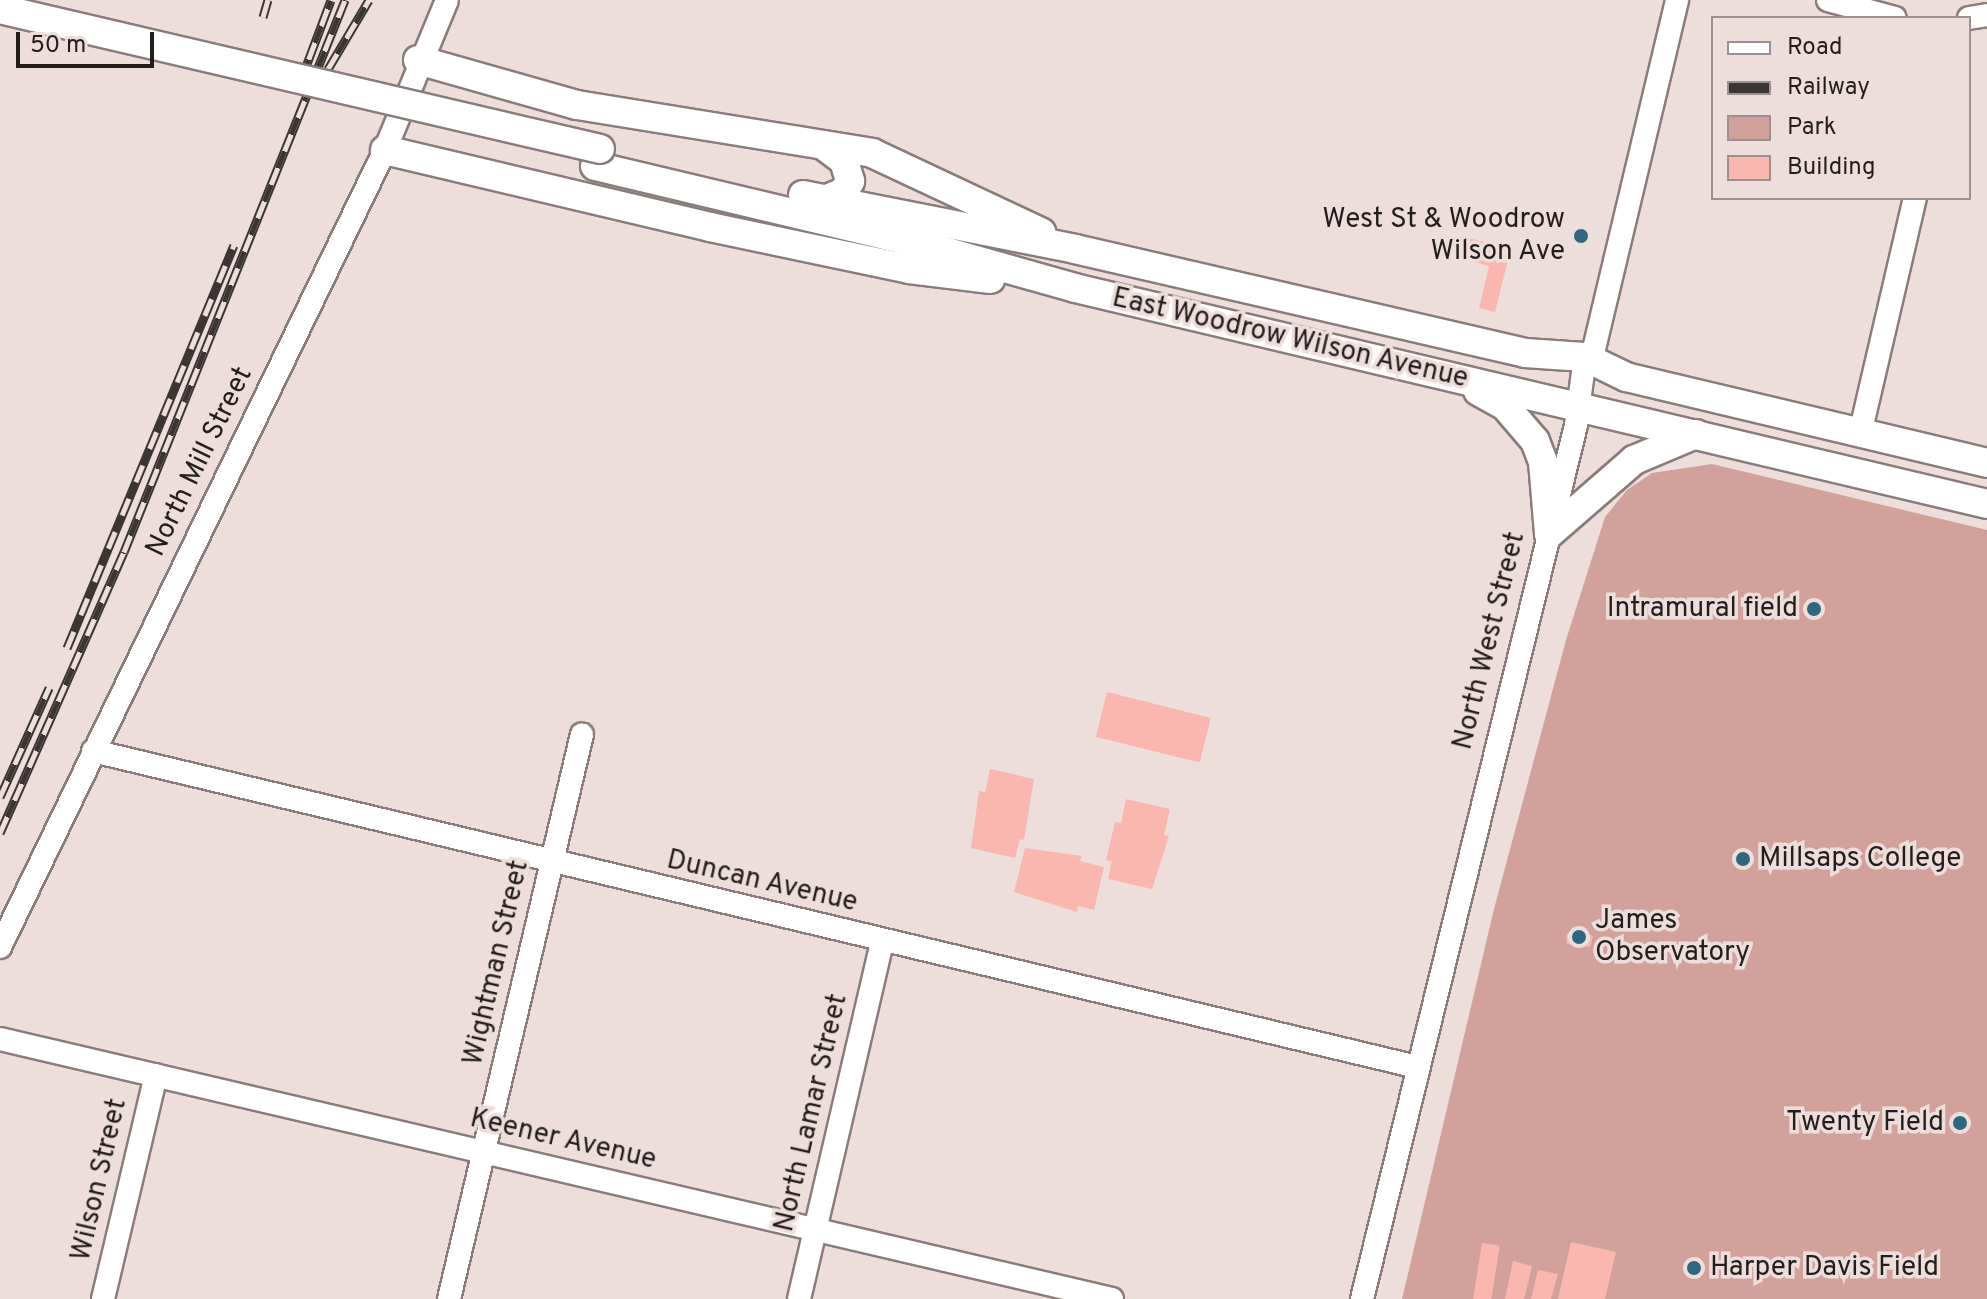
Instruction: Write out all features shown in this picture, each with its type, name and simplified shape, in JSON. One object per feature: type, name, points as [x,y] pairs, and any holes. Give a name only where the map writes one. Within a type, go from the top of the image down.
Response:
[{"type":"main road","points":[[0,9],[597,158]]},
{"type":"main road","points":[[0,28],[597,158]]},
{"type":"main road","points":[[418,60],[577,105],[872,153],[909,167],[1075,249]]},
{"type":"main road","points":[[823,145],[844,161],[850,181],[844,192],[824,200]]},
{"type":"main road","points":[[385,150],[909,269],[1075,288]]},
{"type":"main road","name":"East Woodrow Wilson Avenue","points":[[597,158],[1075,249],[1525,353],[1585,357],[1626,377],[1987,463]]},
{"type":"main road","name":"East Woodrow Wilson Avenue","points":[[597,158],[1075,288],[1987,504]]},
{"type":"main road","points":[[1445,375],[1505,406],[1535,441],[1543,462],[1549,534]]},
{"type":"main road","points":[[1549,534],[1634,460],[1696,434]]},
{"type":"street","name":"North Mill Street","points":[[0,947],[385,150],[418,60],[447,0]]},
{"type":"street","name":"North West Street","points":[[1362,1299],[1580,406],[1585,357],[1594,349],[1677,0]]},
{"type":"street","points":[[1828,0],[1888,16]]},
{"type":"street","points":[[1860,434],[1915,200]]},
{"type":"street","name":"Wightman Street","points":[[449,1299],[582,734]]},
{"type":"street","name":"Duncan Avenue","points":[[93,751],[1417,1067]]},
{"type":"street","name":"North Lamar Street","points":[[799,1299],[882,941]]},
{"type":"street","name":"Keener Avenue","points":[[0,1039],[1112,1299]]},
{"type":"street","name":"Wilson Street","points":[[103,1299],[156,1075]]},
{"type":"green space","name":"Millsaps College","points":[[1712,464],[1987,530],[1987,1299],[1402,1299],[1494,909],[1566,640],[1605,517],[1627,490],[1652,473]]},
{"type":"building","points":[[1463,237],[1511,248],[1495,312],[1479,308],[1489,266],[1458,258]]},
{"type":"building","points":[[1107,692],[1211,718],[1200,763],[1096,737]]},
{"type":"building","points":[[990,769],[1034,779],[1024,840],[1020,839],[1015,858],[971,848],[979,791],[985,792]]},
{"type":"building","points":[[1126,799],[1170,809],[1164,835],[1169,836],[1152,889],[1108,879],[1112,861],[1106,860],[1115,822],[1121,823]]},
{"type":"building","points":[[1025,848],[1082,856],[1080,861],[1104,867],[1094,910],[1078,906],[1077,912],[1014,892]]},
{"type":"building","name":"James Observatory","points":[[1575,928],[1593,936],[1590,947],[1567,944],[1566,935]]},
{"type":"building","points":[[1571,1242],[1616,1252],[1605,1299],[1558,1299]]},
{"type":"building","points":[[1482,1243],[1500,1246],[1491,1299],[1473,1299]]},
{"type":"building","points":[[1513,1261],[1532,1266],[1524,1299],[1505,1299]]},
{"type":"building","points":[[1538,1270],[1558,1274],[1551,1299],[1531,1299]]},
{"type":"railway","points":[[263,17],[268,0]]},
{"type":"railway","points":[[296,93],[331,0]]},
{"type":"railway","points":[[0,833],[124,552],[345,0]]},
{"type":"railway","points":[[328,69],[369,0]]},
{"type":"railway","points":[[67,648],[234,245]]},
{"type":"railway","points":[[0,797],[49,688]]},
{"type":"place","name":"West St & Woodrow Wilson Ave","points":[[1581,236]]},
{"type":"place","name":"Intramural field","points":[[1814,609]]},
{"type":"place","name":"Millsaps College","points":[[1743,859]]},
{"type":"place","name":"James Observatory","points":[[1579,937]]},
{"type":"place","name":"Twenty Field","points":[[1960,1123]]},
{"type":"place","name":"Harper Davis Field","points":[[1694,1268]]}]
